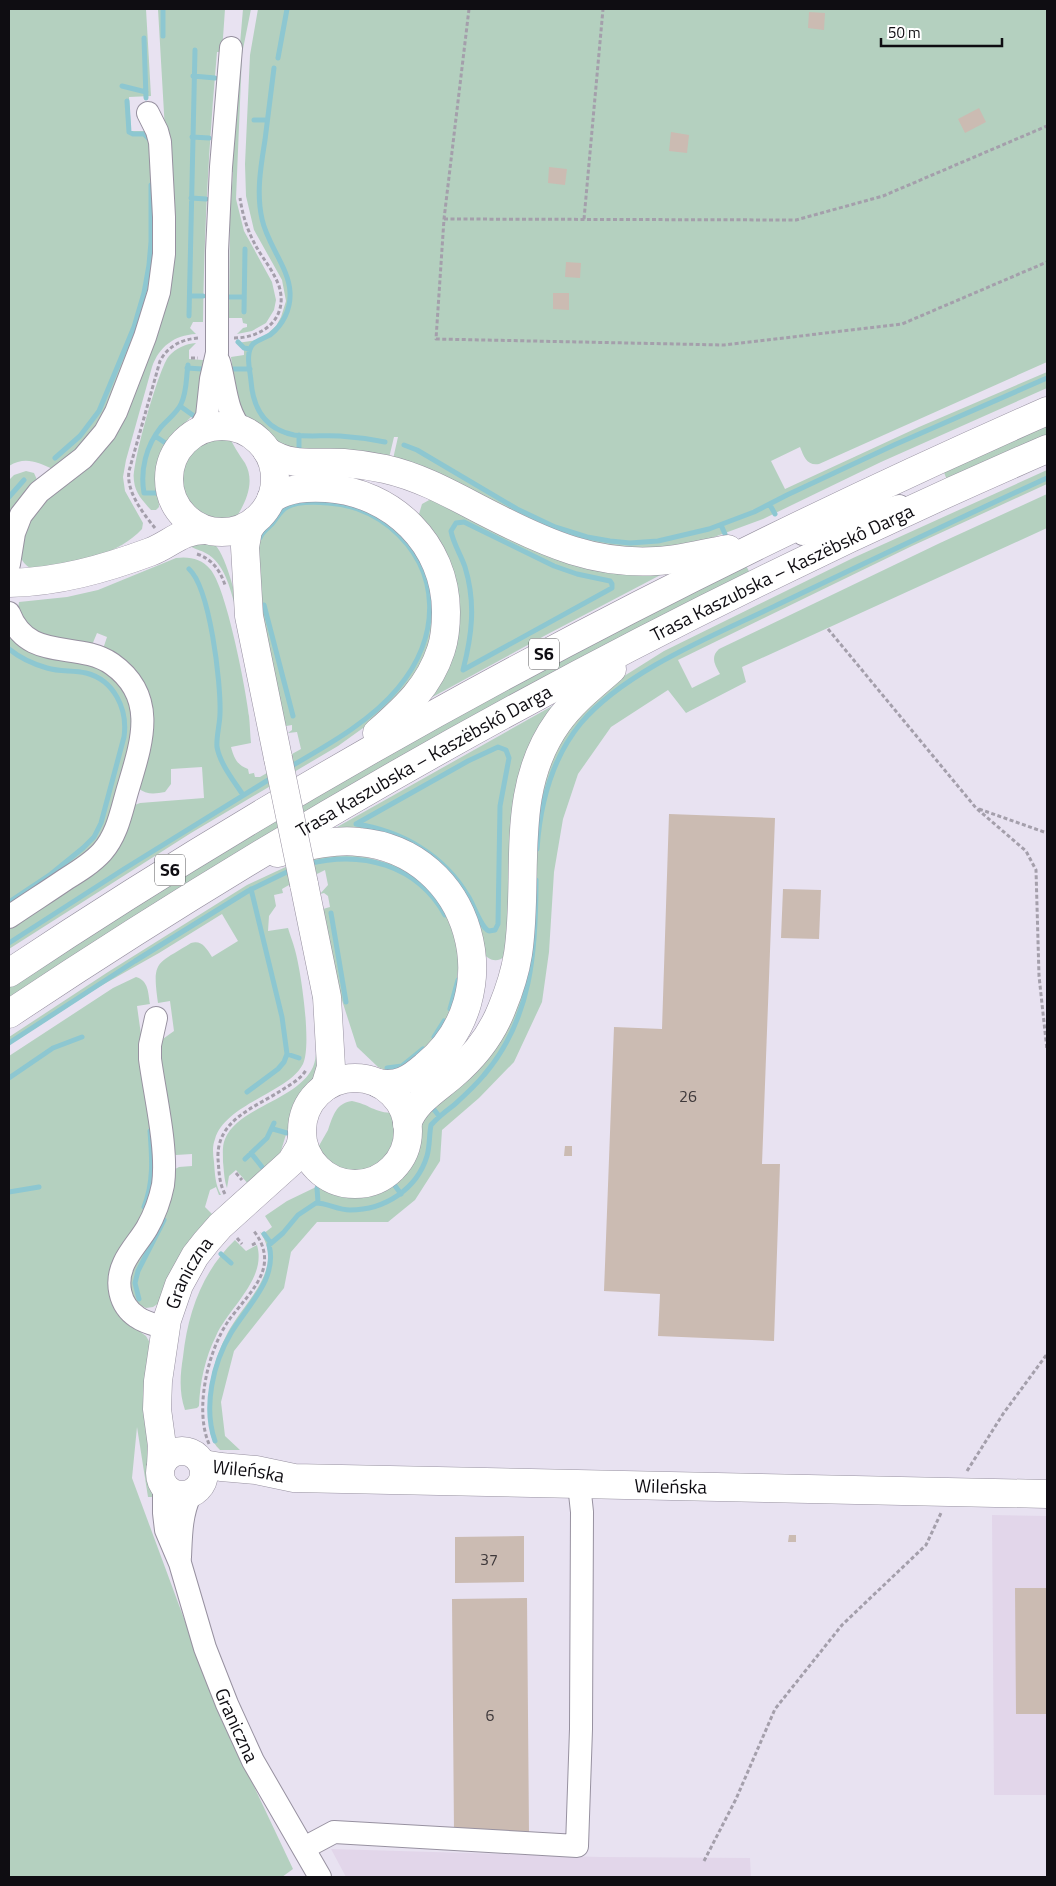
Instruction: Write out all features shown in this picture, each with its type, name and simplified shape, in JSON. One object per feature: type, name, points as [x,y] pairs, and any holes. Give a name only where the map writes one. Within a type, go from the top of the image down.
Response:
[{"type":"main road","name":"Trasa Kaszubska – Kaszëbskô Darga","points":[[9,973],[153,880],[334,772],[556,648],[749,549],[1047,411]]},
{"type":"main road","points":[[98,570],[143,540],[162,523],[169,510],[171,496],[168,480],[172,458],[185,440],[199,431],[215,426],[226,426],[242,430],[256,438],[267,451],[278,459],[290,462],[343,463],[366,466],[385,469],[418,479],[446,491],[538,538],[588,556],[623,561],[659,561],[749,549]]},
{"type":"main road","name":"Trasa Kaszubska – Kaszëbskô Darga","points":[[9,1014],[171,909],[256,857],[467,734],[648,638],[755,584],[952,491],[1047,450]]},
{"type":"main road","points":[[267,451],[274,466],[275,477],[271,499],[248,530],[245,547],[250,616],[327,997],[331,1067],[325,1087]]},
{"type":"main road","points":[[271,499],[289,490],[339,489],[383,504],[418,534],[432,552],[442,581],[446,604],[446,627],[442,649],[433,670],[407,707],[334,772]]},
{"type":"main road","points":[[171,496],[186,519],[208,530],[222,543],[250,616]]},
{"type":"main road","points":[[9,583],[58,579],[98,570],[152,551],[185,532],[208,530],[228,532],[239,530],[254,521]]},
{"type":"main road","points":[[407,1124],[417,1106],[454,1074],[481,1046],[501,1011],[509,990],[518,954],[525,812],[530,784],[545,743],[557,723],[576,701],[648,638]]},
{"type":"main road","points":[[256,857],[339,841],[380,845],[403,854],[423,866],[440,882],[454,900],[464,921],[472,958],[472,986],[467,1008],[457,1030],[442,1050],[415,1075],[398,1084],[388,1085],[372,1081],[344,1079],[325,1087],[310,1102],[305,1111],[302,1121],[302,1138],[306,1154],[312,1164],[329,1178],[350,1184],[362,1184],[382,1177],[395,1166],[404,1152],[407,1141],[407,1124],[402,1107],[396,1098],[372,1081],[353,1065],[327,997]]},
{"type":"main road","name":"Graniczna","points":[[190,1471],[166,1380],[164,1341],[177,1291],[195,1256],[220,1226],[240,1211],[291,1162],[300,1147],[302,1138]]},
{"type":"main road","name":"Graniczna","points":[[240,1211],[303,1178],[329,1178]]},
{"type":"main road","name":"Wileńska","points":[[190,1471],[221,1467],[256,1470],[294,1478],[580,1484],[959,1482],[1047,1494]]},
{"type":"street","points":[[199,431],[207,416],[211,379],[217,354],[217,242],[231,48]]},
{"type":"street","points":[[9,564],[16,528],[25,508],[39,492],[90,450],[111,422],[145,337],[156,302],[164,254],[164,217],[160,142],[148,113]]},
{"type":"street","points":[[217,354],[224,379],[228,408],[235,422],[242,430]]},
{"type":"street","points":[[755,584],[938,460]]},
{"type":"street","points":[[749,549],[952,491]]},
{"type":"street","points":[[9,613],[16,627],[36,642],[59,650],[94,655],[120,670],[138,695],[143,714],[143,724],[141,744],[116,828],[108,845],[87,865],[9,917]]},
{"type":"street","points":[[156,1018],[151,1038],[150,1059],[164,1158],[163,1185],[151,1220],[123,1265],[119,1285],[120,1294],[130,1311],[144,1321],[164,1341]]},
{"type":"street","name":"Graniczna","points":[[190,1471],[164,1521],[166,1530],[180,1563],[205,1648],[227,1704],[253,1761],[320,1877]]},
{"type":"street","points":[[304,1848],[334,1832],[577,1846],[581,1729],[582,1512],[580,1484]]},
{"type":"path","points":[[469,9],[444,219],[436,338],[724,345],[902,324],[1047,262]]},
{"type":"path","points":[[584,219],[603,9]]},
{"type":"path","points":[[444,219],[796,220],[883,196],[1047,126]]},
{"type":"path","points":[[234,338],[251,337],[265,330],[276,316],[280,303],[278,283],[246,226],[241,206],[240,190]]},
{"type":"path","points":[[828,629],[976,808],[1026,851],[1036,870],[1039,976],[1047,1050]]},
{"type":"path","points":[[976,808],[1047,833]]},
{"type":"path","points":[[190,1471],[206,1437],[204,1387],[211,1357],[228,1322],[260,1278],[264,1267],[263,1248],[219,1178],[218,1149],[224,1130],[238,1118],[300,1078],[310,1063]]},
{"type":"path","points":[[236,1238],[242,1244]]},
{"type":"path","points":[[704,1861],[736,1798],[775,1709],[842,1625],[926,1545],[959,1482],[1003,1414],[1047,1354]]},
{"type":"shaded area","points":[[992,1515],[1047,1516],[1047,1795],[994,1795]]},
{"type":"shaded area","points":[[331,1849],[601,1857],[750,1858],[751,1877],[346,1877]]},
{"type":"green space","points":[[9,9],[146,9],[151,96],[129,97],[131,131],[144,131],[151,135],[156,265],[120,384],[87,443],[53,469],[31,461],[20,461],[9,466]]},
{"type":"green space","points":[[158,9],[225,9],[222,52],[217,52],[212,120],[203,322],[193,322],[190,328],[196,334],[181,337],[168,343],[152,367],[123,477],[125,491],[143,523],[142,529],[122,545],[99,555],[74,562],[32,569],[25,564],[20,556],[28,520],[116,425],[169,200]]},
{"type":"green space","points":[[243,9],[251,9],[242,54],[236,199],[244,231],[272,282],[276,300],[274,310],[266,323],[252,331],[237,334],[247,327],[247,324],[243,323],[242,318],[229,318],[230,217],[233,172],[229,172]]},
{"type":"green space","points":[[258,9],[1047,9],[1047,362],[819,464],[809,462],[800,447],[771,461],[785,489],[919,427],[1047,372],[1047,388],[881,462],[763,519],[706,540],[644,550],[581,542],[414,466],[412,463],[401,459],[393,459],[398,437],[394,437],[389,458],[299,452],[275,441],[265,430],[245,416],[236,397],[231,357],[244,355],[244,349],[237,343],[257,340],[276,326],[286,301],[282,280],[254,230],[246,196],[245,164],[250,55]]},
{"type":"green space","points":[[196,343],[189,350],[189,359],[203,360],[200,403],[196,412],[172,436],[161,458],[157,474],[159,507],[156,510],[151,510],[142,500],[134,481],[137,457],[147,417],[159,378],[169,356],[181,347]]},
{"type":"green space","points":[[1047,424],[1047,435],[947,480],[943,470]]},
{"type":"green space","points":[[218,435],[229,435],[248,470],[248,493],[235,520],[214,521],[197,514],[186,502],[179,487],[179,471],[185,456],[198,443]]},
{"type":"green space","points":[[1047,470],[1047,484],[912,546],[678,660],[692,688],[720,674],[714,658],[719,649],[1047,494],[1047,528],[742,667],[746,682],[686,713],[668,690],[611,727],[578,774],[563,819],[554,872],[549,952],[542,1002],[514,1062],[479,1098],[442,1130],[440,1161],[415,1200],[388,1222],[317,1222],[291,1252],[284,1288],[234,1351],[221,1402],[225,1436],[240,1450],[220,1450],[212,1439],[210,1430],[210,1384],[218,1353],[227,1334],[265,1273],[268,1259],[267,1246],[260,1232],[263,1234],[272,1227],[265,1216],[287,1201],[314,1188],[324,1188],[343,1195],[360,1196],[379,1191],[396,1181],[407,1170],[414,1156],[424,1117],[480,1065],[535,830],[548,765],[573,722],[621,678],[664,651],[853,558]]},
{"type":"green space","points":[[26,471],[34,473],[38,482],[9,530],[9,480],[14,475]]},
{"type":"green space","points":[[431,499],[670,570],[427,700],[447,668],[419,514],[422,504]]},
{"type":"green space","points":[[318,500],[361,507],[399,531],[420,557],[433,592],[432,638],[420,670],[377,718],[338,746],[191,833],[9,949],[9,924],[93,869],[132,806],[140,803],[204,798],[202,767],[171,769],[171,784],[165,792],[144,792],[138,788],[149,730],[103,649],[107,637],[97,633],[92,645],[60,642],[32,630],[18,609],[19,602],[67,597],[98,590],[176,558],[186,557],[203,563],[210,569],[216,579],[229,616],[247,703],[251,743],[231,747],[233,755],[236,761],[248,769],[249,774],[258,772],[254,773],[255,777],[260,777],[293,758],[292,754],[301,749],[297,732],[288,733],[292,730],[292,725],[286,726],[282,713],[261,606],[254,553],[261,531],[281,509],[291,502]]},
{"type":"green space","points":[[182,539],[204,539],[210,541],[220,551],[228,570],[238,605],[237,611],[227,580],[220,566],[209,555],[185,543]]},
{"type":"green space","points":[[745,564],[750,573],[9,999],[9,987],[243,839],[467,710]]},
{"type":"green space","points":[[9,628],[101,667],[127,692],[135,725],[111,817],[99,843],[9,910]]},
{"type":"green space","points":[[561,701],[505,956],[499,960],[493,960],[483,952],[465,897],[330,831]]},
{"type":"green space","points":[[354,854],[396,865],[428,887],[452,923],[460,955],[454,1000],[441,1032],[405,1067],[389,1071],[378,1067],[357,1047],[339,991],[323,909],[330,907],[328,896],[324,893],[320,894],[328,885],[325,870],[317,874],[315,870],[282,889],[283,893],[274,895],[276,906],[269,916],[268,931],[288,928],[300,974],[306,1025],[303,1064],[289,1080],[242,1108],[225,1122],[219,1130],[214,1142],[213,1153],[216,1179],[221,1195],[219,1195],[216,1187],[210,1190],[205,1207],[213,1215],[159,1303],[153,1307],[146,1308],[136,1303],[130,1293],[130,1273],[173,1170],[179,1167],[192,1166],[192,1154],[176,1155],[173,1153],[164,1112],[160,1041],[174,1031],[170,1001],[158,1003],[156,989],[157,971],[159,965],[164,960],[191,943],[201,944],[212,957],[238,941],[222,914],[97,988],[9,1045],[9,1037],[247,885],[292,864],[313,858]]},
{"type":"green space","points":[[302,931],[323,1054],[316,1078],[305,1088],[296,1102],[280,1154],[249,1185],[236,1170],[229,1176],[227,1188],[223,1147],[225,1139],[232,1128],[242,1119],[295,1088],[313,1067],[316,1055],[315,1021]]},
{"type":"green space","points":[[136,977],[146,984],[150,1004],[137,1006],[153,1121],[156,1162],[152,1196],[125,1248],[135,1328],[146,1336],[150,1343],[147,1417],[148,1474],[153,1497],[148,1497],[137,1427],[132,1478],[217,1708],[293,1869],[282,1877],[9,1877],[9,1056],[113,988]]},
{"type":"green space","points":[[352,1101],[381,1112],[394,1113],[398,1132],[394,1149],[385,1162],[373,1171],[358,1175],[343,1173],[328,1166],[316,1151],[336,1111],[342,1104]]},
{"type":"green space","points":[[235,1240],[246,1251],[257,1245],[259,1257],[257,1269],[252,1281],[222,1325],[212,1344],[204,1370],[199,1406],[185,1410],[181,1390],[181,1371],[185,1340],[193,1309],[205,1279],[223,1252]]},
{"type":"building","points":[[809,12],[825,13],[824,30],[808,28]]},
{"type":"building","points":[[979,108],[986,122],[965,133],[958,119]]},
{"type":"building","points":[[671,132],[689,135],[687,153],[669,151]]},
{"type":"building","points":[[549,167],[567,169],[565,185],[548,183]]},
{"type":"building","points":[[566,262],[581,263],[580,278],[565,277]]},
{"type":"building","points":[[553,293],[569,293],[569,310],[553,309]]},
{"type":"building","points":[[669,814],[775,818],[762,1164],[780,1164],[774,1341],[658,1336],[660,1294],[604,1291],[614,1027],[662,1029]]},
{"type":"building","points":[[783,889],[821,890],[819,939],[781,938]]},
{"type":"building","points":[[565,1146],[572,1146],[572,1156],[564,1156]]},
{"type":"building","points":[[789,1535],[796,1535],[796,1542],[788,1542]]},
{"type":"building","points":[[524,1536],[524,1582],[455,1583],[455,1537]]},
{"type":"building","points":[[1015,1588],[1047,1588],[1047,1714],[1016,1714]]},
{"type":"building","points":[[527,1598],[529,1832],[454,1832],[452,1599]]},
{"type":"waterway","points":[[163,9],[163,36]]},
{"type":"waterway","points":[[278,58],[287,9]]},
{"type":"waterway","points":[[144,38],[146,98]]},
{"type":"waterway","points":[[189,316],[195,50]]},
{"type":"waterway","points":[[274,68],[259,199],[262,219],[268,238],[289,283],[290,298],[288,310],[279,326],[270,335],[253,344],[249,352],[254,400],[262,416],[275,428],[284,432],[300,436],[346,436],[385,442]]},
{"type":"waterway","points":[[193,76],[215,78]]},
{"type":"waterway","points":[[122,86],[146,92]]},
{"type":"waterway","points":[[127,101],[129,132],[144,134],[149,139]]},
{"type":"waterway","points":[[254,120],[267,120]]},
{"type":"waterway","points":[[192,137],[209,138]]},
{"type":"waterway","points":[[55,458],[80,436],[99,411],[134,327],[144,293],[149,265],[151,185]]},
{"type":"waterway","points":[[191,198],[206,199]]},
{"type":"waterway","points":[[244,312],[245,249]]},
{"type":"waterway","points":[[190,296],[203,296]]},
{"type":"waterway","points":[[229,297],[244,297]]},
{"type":"waterway","points":[[238,342],[244,348],[250,349]]},
{"type":"waterway","points":[[159,493],[144,493],[145,458],[156,434],[181,404],[188,365]]},
{"type":"waterway","points":[[187,368],[202,369]]},
{"type":"waterway","points":[[232,369],[250,369]]},
{"type":"waterway","points":[[404,445],[417,450],[517,509],[555,527],[587,537],[610,541],[630,543],[658,541],[709,529],[754,512],[894,445],[1047,378]]},
{"type":"waterway","points":[[180,406],[194,416]]},
{"type":"waterway","points":[[299,435],[299,452]]},
{"type":"waterway","points":[[155,436],[167,444]]},
{"type":"waterway","points":[[537,849],[541,816],[549,783],[562,751],[581,723],[622,686],[673,655],[1047,478]]},
{"type":"waterway","points":[[9,497],[24,480]]},
{"type":"waterway","points":[[260,538],[282,511],[291,505],[307,502],[323,503],[345,505],[361,510],[376,517],[390,527],[407,544],[420,564],[427,584],[430,605],[428,627],[422,648],[412,669],[398,688],[361,722],[288,768]]},
{"type":"waterway","points":[[770,505],[775,514]]},
{"type":"waterway","points":[[464,522],[554,566],[577,574],[610,581],[612,588],[463,670],[472,619],[471,593],[465,567],[451,531],[456,523],[464,522]]},
{"type":"waterway","points":[[721,525],[725,534]]},
{"type":"waterway","points":[[189,569],[203,595],[213,637],[220,699],[217,747],[224,766],[243,795]]},
{"type":"waterway","points":[[264,605],[293,716]]},
{"type":"waterway","points":[[9,649],[32,663],[57,670],[86,673],[104,682],[117,697],[124,716],[125,726],[124,737],[101,823],[94,837],[51,874],[9,902]]},
{"type":"waterway","points":[[498,747],[506,750],[509,758],[500,806],[498,924],[495,930],[489,931],[483,926],[458,881],[434,857],[420,847],[390,832],[356,824],[468,761],[498,747]]},
{"type":"waterway","points":[[9,943],[273,777]]},
{"type":"waterway","points":[[308,864],[348,859],[368,861],[386,866],[404,873],[419,884],[433,898],[445,915]]},
{"type":"waterway","points":[[9,1043],[135,961],[248,891],[293,869]]},
{"type":"waterway","points":[[215,1441],[210,1414],[210,1400],[215,1371],[231,1333],[265,1281],[271,1257],[269,1245],[283,1233],[298,1215],[316,1203],[346,1210],[363,1209],[387,1202],[407,1188],[416,1178],[427,1156],[431,1125],[473,1087],[500,1053],[522,1007],[528,983],[535,932],[536,880]]},
{"type":"waterway","points":[[247,1092],[278,1069],[284,1062],[287,1054],[282,1017],[251,889]]},
{"type":"waterway","points":[[331,913],[346,1002]]},
{"type":"waterway","points":[[450,1009],[458,980]]},
{"type":"waterway","points":[[434,1037],[444,1021]]},
{"type":"waterway","points":[[9,1078],[53,1048],[82,1037]]},
{"type":"waterway","points":[[387,1068],[402,1066],[423,1049]]},
{"type":"waterway","points":[[287,1054],[299,1058]]},
{"type":"waterway","points":[[432,1107],[439,1116]]},
{"type":"waterway","points":[[245,1159],[267,1138],[274,1123]]},
{"type":"waterway","points":[[273,1129],[287,1133]]},
{"type":"waterway","points":[[144,1207],[151,1179],[150,1131]]},
{"type":"waterway","points":[[251,1153],[262,1167]]},
{"type":"waterway","points":[[393,1183],[401,1194]]},
{"type":"waterway","points":[[9,1192],[39,1187]]},
{"type":"waterway","points":[[317,1188],[318,1202]]},
{"type":"waterway","points":[[139,1299],[135,1283],[138,1271],[164,1220]]},
{"type":"waterway","points":[[264,1234],[270,1242]]},
{"type":"waterway","points":[[221,1254],[231,1263]]}]
